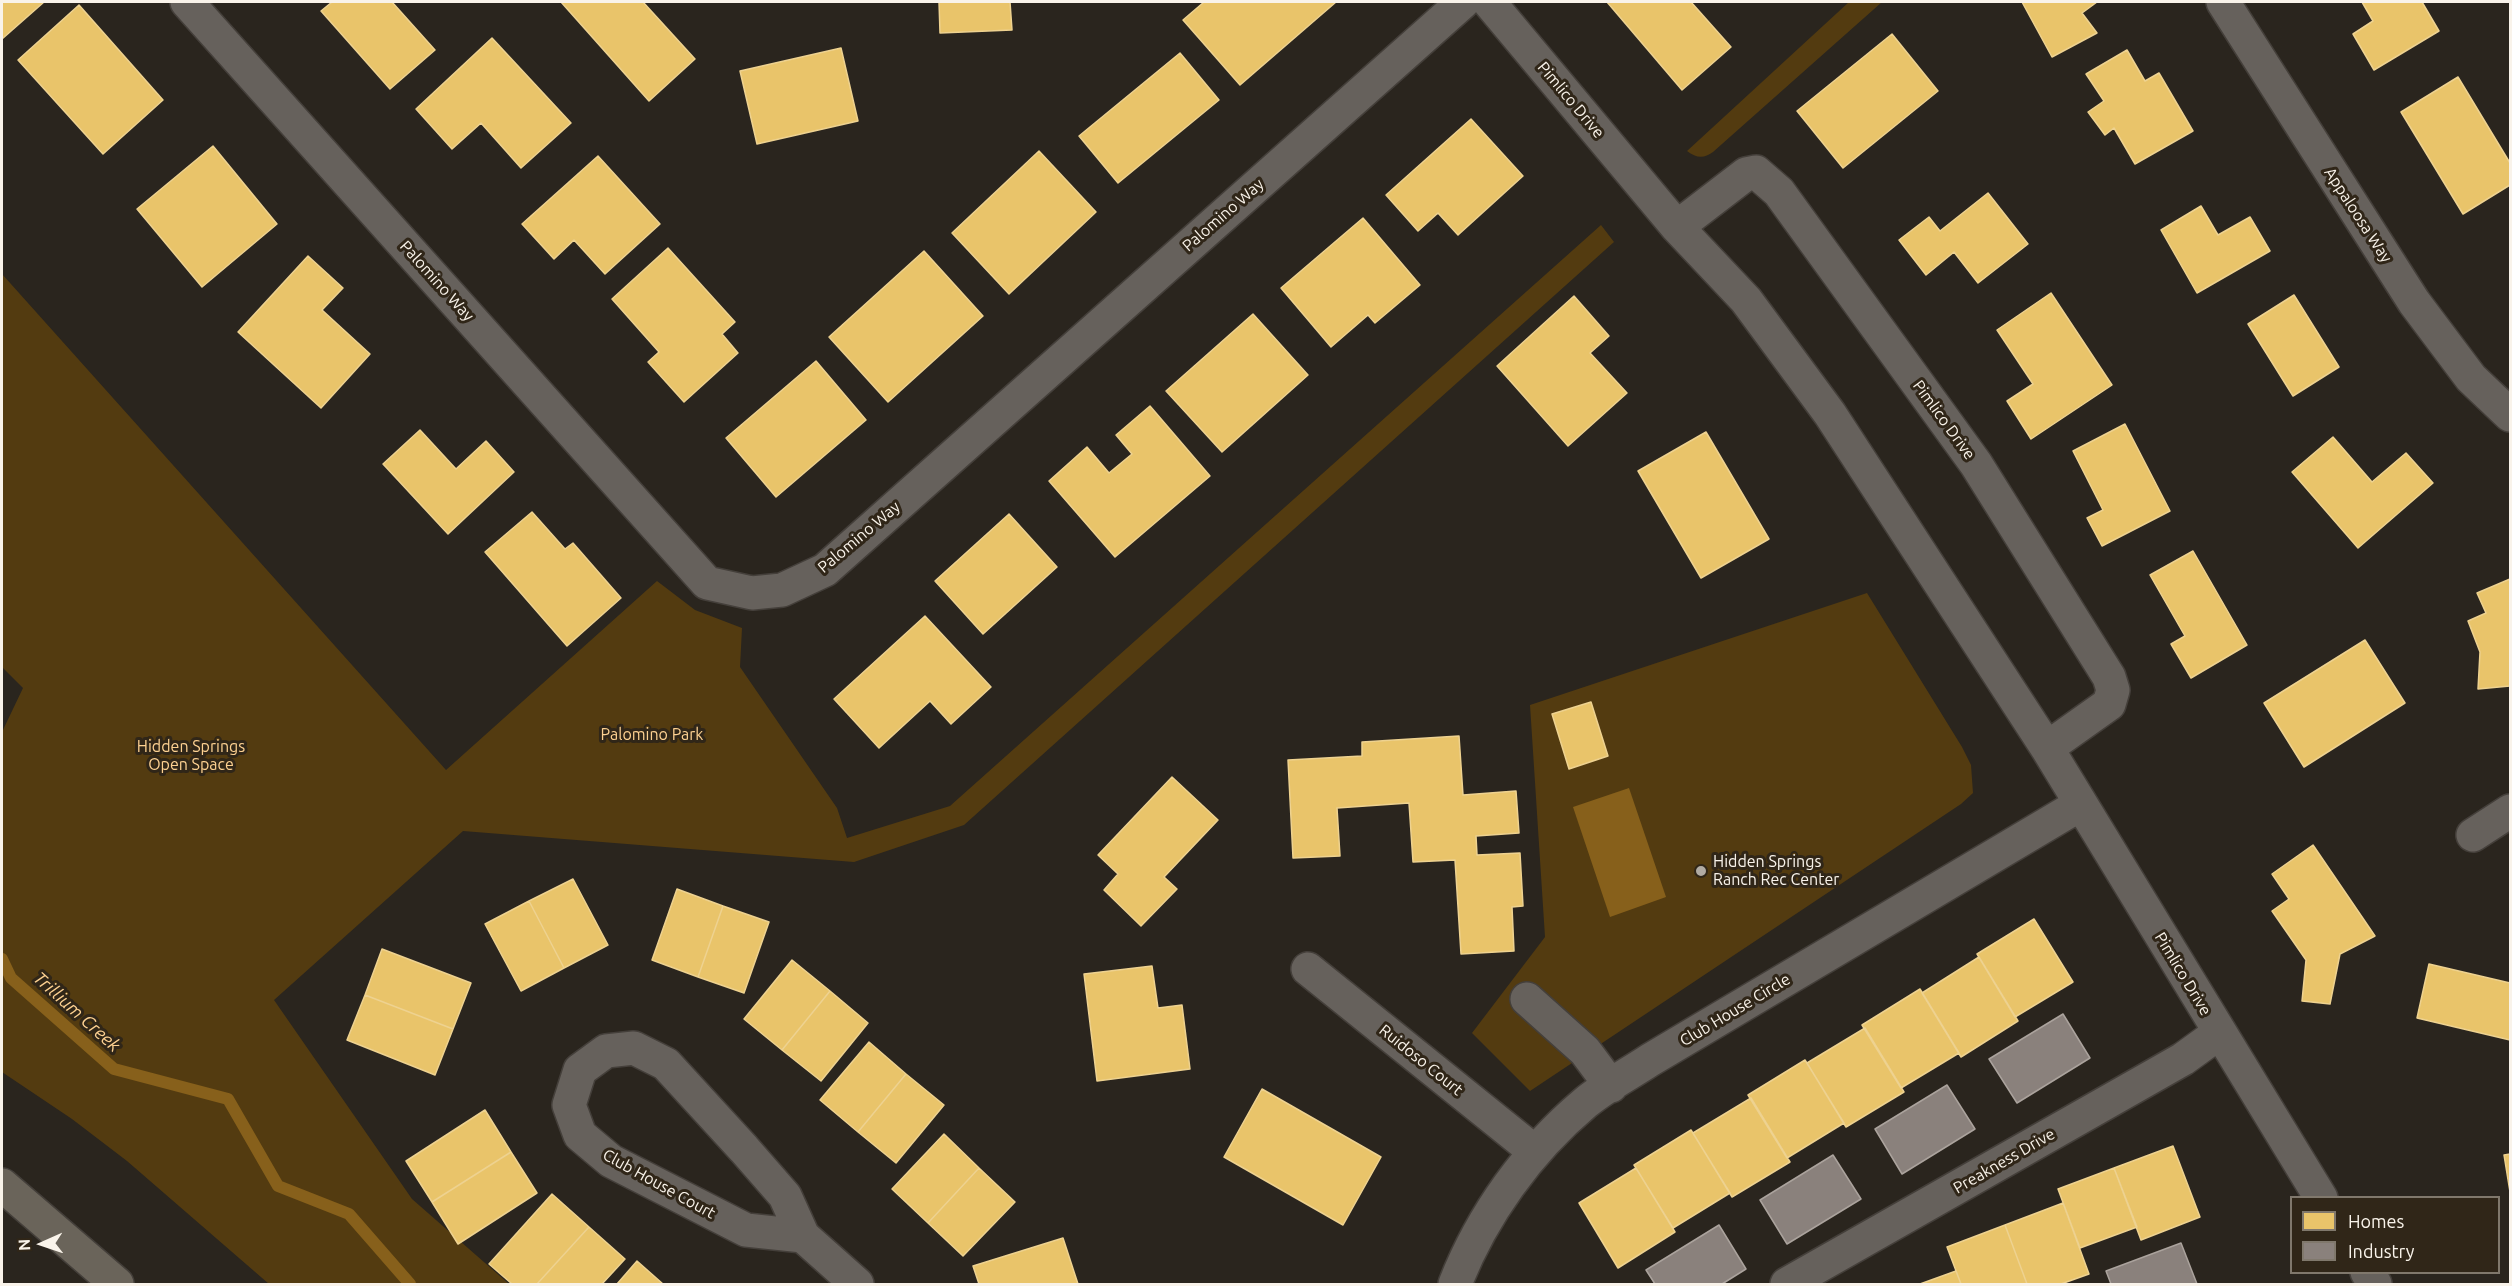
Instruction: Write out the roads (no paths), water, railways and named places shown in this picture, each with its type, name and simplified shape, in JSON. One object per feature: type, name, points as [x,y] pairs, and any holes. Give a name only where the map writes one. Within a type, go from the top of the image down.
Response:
[{"type":"main road","points":[[2,1185],[117,1284]]},
{"type":"street","name":"Palomino Way","points":[[187,2],[707,583],[752,593],[782,590],[825,570],[1463,2]]},
{"type":"street","name":"Pimlico Drive","points":[[1489,2],[1677,227],[1746,300],[1830,414],[2048,748],[2320,1196]]},
{"type":"street","name":"Appaloosa Way","points":[[2223,2],[2414,302],[2471,378],[2511,415]]},
{"type":"street","name":"Pimlico Drive","points":[[1677,227],[1746,174],[1756,172],[1766,178],[1779,192],[1976,464],[2109,677],[2113,690],[2109,704],[2048,748]]},
{"type":"street","name":"Club House Circle","points":[[1455,1284],[1471,1244],[1534,1151],[1586,1102],[2081,804]]},
{"type":"street","points":[[2473,835],[2511,811]]},
{"type":"street","name":"Ruidoso Court","points":[[1308,969],[1534,1151]]},
{"type":"street","points":[[1527,999],[1585,1051],[1611,1086]]},
{"type":"street","name":"Preakness Drive","points":[[1787,1284],[2183,1059],[2219,1032]]},
{"type":"street","name":"Club House Court","points":[[803,1236],[747,1230],[607,1158],[580,1135],[569,1105],[580,1070],[606,1051],[634,1048],[666,1064],[785,1196],[803,1236],[857,1284]]},
{"type":"waterway","name":"Trillium Creek","points":[[2,959],[11,978],[114,1069],[228,1099],[278,1186],[349,1214],[410,1284]]},
{"type":"place","name":"Hidden Springs Ranch Rec Center","points":[[1701,871]]},
{"type":"park label","name":"Palomino Park","points":[[652,735]]},
{"type":"park label","name":"Hidden Springs Open Space","points":[[191,756]]}]
